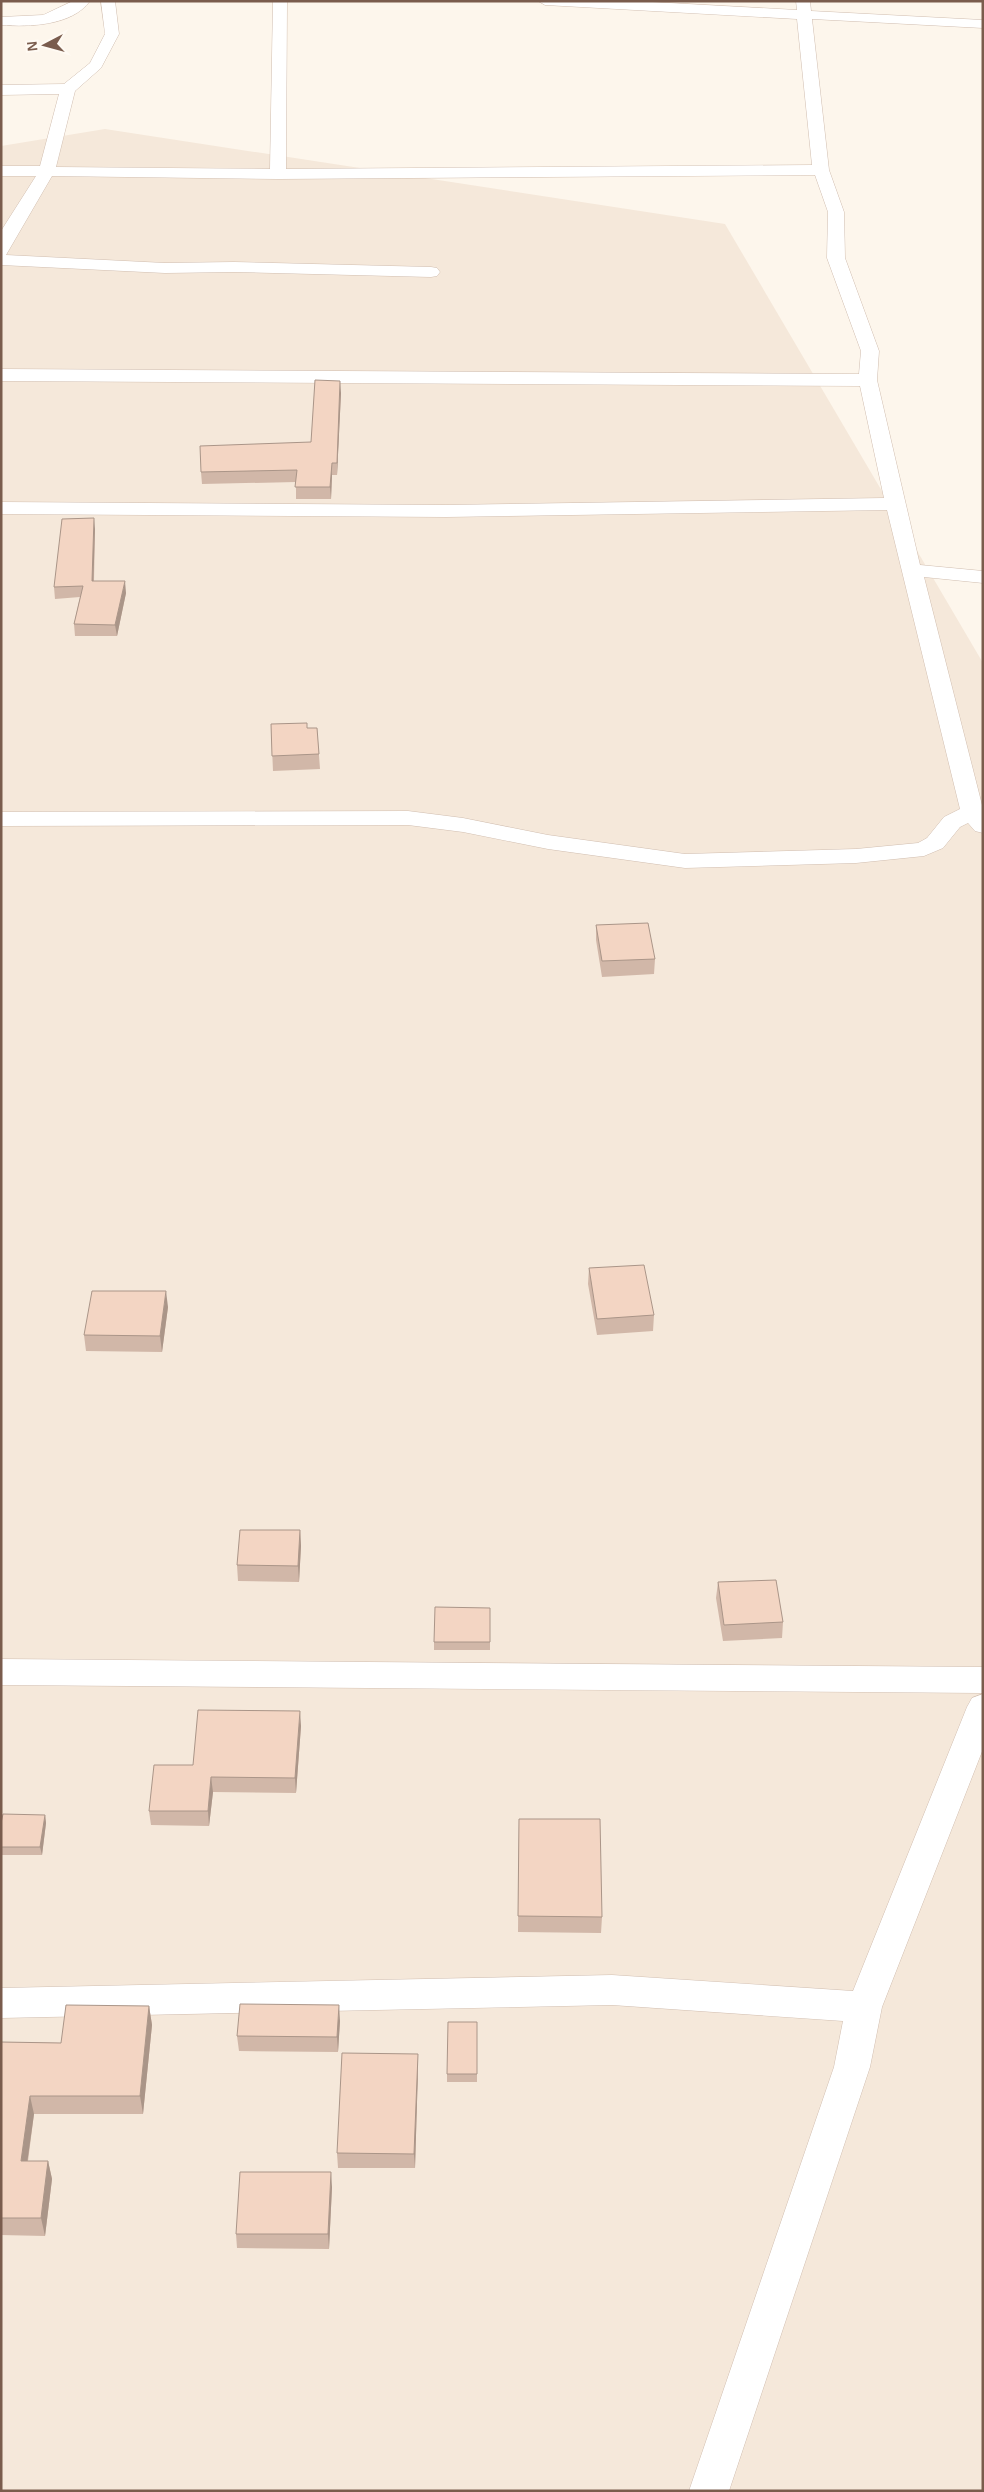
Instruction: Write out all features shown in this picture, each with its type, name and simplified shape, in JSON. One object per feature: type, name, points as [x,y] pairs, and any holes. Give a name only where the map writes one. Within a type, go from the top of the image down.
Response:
[{"type":"street","points":[[1,21],[48,20],[69,12],[83,1]]},
{"type":"street","points":[[1,251],[2,244],[47,171],[68,89],[96,65],[112,34],[108,1]]},
{"type":"street","points":[[278,174],[280,1]]},
{"type":"street","points":[[545,1],[804,8],[972,19]]},
{"type":"street","points":[[1,819],[408,818],[463,825],[548,842],[685,861],[856,856],[924,849],[935,843],[952,822],[977,819],[895,504],[868,380],[870,351],[836,258],[836,212],[821,170],[804,8]]},
{"type":"street","points":[[1,90],[68,89]]},
{"type":"street","points":[[1,171],[278,174],[821,170]]},
{"type":"street","points":[[1,260],[165,268],[234,267],[431,272]]},
{"type":"street","points":[[1,375],[868,380]]},
{"type":"street","points":[[1,508],[446,511],[895,504]]},
{"type":"street","points":[[912,570],[983,576]]},
{"type":"street","points":[[1,1672],[983,1680]]},
{"type":"street","points":[[709,2491],[852,2067],[864,2007],[983,1707]]},
{"type":"street","points":[[1,2003],[612,1990],[864,2007]]},
{"type":"shaded area","points":[[105,129],[725,224],[983,663],[983,2491],[1,2491],[1,146]]},
{"type":"building","points":[[315,380],[340,381],[337,463],[332,463],[330,487],[295,487],[297,470],[201,472],[200,446],[311,442]]},
{"type":"building","points":[[94,518],[92,581],[125,581],[115,625],[74,624],[83,586],[54,587],[62,519]]},
{"type":"building","points":[[307,723],[307,728],[317,728],[319,754],[272,756],[271,724]]},
{"type":"building","points":[[648,923],[655,959],[602,961],[596,925]]},
{"type":"building","points":[[644,1265],[654,1315],[597,1319],[589,1268]]},
{"type":"building","points":[[92,1291],[166,1291],[160,1336],[84,1335]]},
{"type":"building","points":[[240,1530],[300,1530],[298,1566],[237,1565]]},
{"type":"building","points":[[776,1580],[783,1622],[724,1625],[718,1582]]},
{"type":"building","points":[[435,1607],[490,1608],[490,1642],[434,1642]]},
{"type":"building","points":[[198,1710],[300,1711],[295,1778],[211,1777],[208,1811],[149,1811],[154,1765],[193,1765]]},
{"type":"building","points":[[3,1814],[45,1815],[40,1847],[1,1847]]},
{"type":"building","points":[[519,1819],[600,1819],[602,1917],[518,1916]]},
{"type":"building","points":[[240,2004],[339,2005],[337,2037],[237,2036]]},
{"type":"building","points":[[66,2005],[149,2006],[140,2096],[30,2096],[21,2161],[48,2161],[41,2218],[1,2218],[1,2042],[61,2043]]},
{"type":"building","points":[[448,2022],[477,2022],[477,2074],[447,2074]]},
{"type":"building","points":[[342,2053],[418,2054],[414,2154],[337,2153]]},
{"type":"building","points":[[240,2172],[331,2172],[328,2234],[236,2234]]}]
